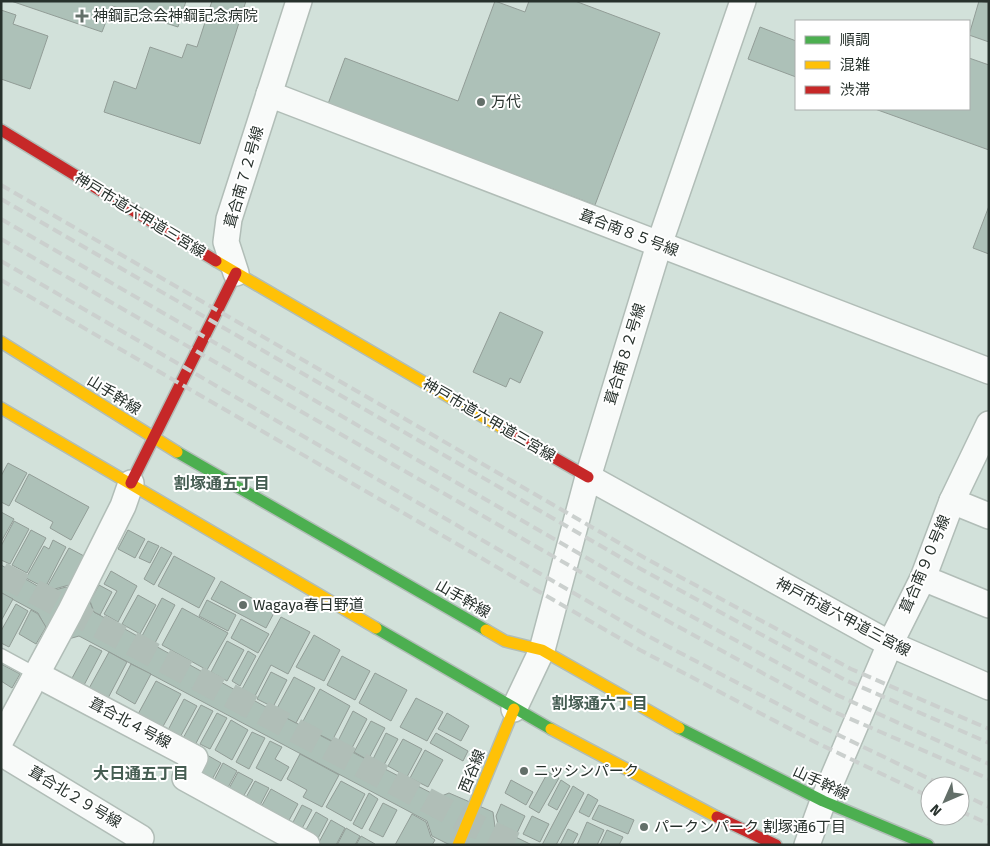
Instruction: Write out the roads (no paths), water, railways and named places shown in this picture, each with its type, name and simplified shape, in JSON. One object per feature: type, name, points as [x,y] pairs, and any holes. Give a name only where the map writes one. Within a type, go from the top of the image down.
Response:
[{"type":"street","name":"葺合南７２号線","points":[[236,273],[226,242],[229,219],[299,1]]},
{"type":"street","name":"葺合南８２号線","points":[[514,709],[542,650],[588,477],[659,245],[737,3]]},
{"type":"street","name":"葺合南８５号線","points":[[269,94],[989,371]]},
{"type":"street","name":"神戸市道六甲道三宮線","points":[[1,130],[236,273],[588,477],[890,644],[989,687]]},
{"type":"street","points":[[1,740],[123,506],[131,483],[155,439],[236,273]]},
{"type":"street","name":"山手幹線","points":[[1,342],[155,439],[505,641],[542,650],[698,740],[822,801],[928,845]]},
{"type":"street","points":[[1,408],[514,709],[696,807],[776,845]]},
{"type":"street","name":"葺合南９０号線","points":[[807,845],[822,801],[890,644],[923,578],[952,501],[987,432]]},
{"type":"street","points":[[952,501],[989,516]]},
{"type":"street","points":[[923,578],[989,605]]},
{"type":"street","name":"葺合北４号線","points":[[36,674],[195,758],[185,778],[307,845]]},
{"type":"street","name":"西谷線","points":[[458,845],[514,709]]},
{"type":"street","name":"葺合北２９号線","points":[[1,753],[141,838],[138,845]]},
{"type":"lane","name":"葺合北４号線","points":[[1,655],[36,674]]},
{"type":"tunnel","points":[[1,574],[468,822],[516,845]]},
{"type":"railway","points":[[1,185],[645,558],[851,669],[989,729]]},
{"type":"railway","points":[[1,199],[639,568],[845,680],[989,743]]},
{"type":"railway","points":[[1,219],[630,583],[837,695],[989,764]]},
{"type":"railway","points":[[1,239],[624,597],[830,710],[989,779]]},
{"type":"railway","points":[[1,261],[646,635],[820,726],[923,776]]},
{"type":"railway","points":[[1,280],[640,650],[815,742],[920,792]]},
{"type":"railway","points":[[970,798],[989,807]]},
{"type":"railway","points":[[970,815],[989,824]]},
{"type":"place","name":"神鋼記念会神鋼記念病院","points":[[82,16]]},
{"type":"place","name":"万代","points":[[481,102]]},
{"type":"place","name":"Wagaya春日野道","points":[[243,605]]},
{"type":"place","name":"ニッシンパーク","points":[[524,771]]},
{"type":"place","name":"パークンパーク 割塚通6丁目","points":[[644,827]]},
{"type":"district","name":"割塚通五丁目","points":[[222,483]]},
{"type":"district","name":"割塚通六丁目","points":[[600,703]]},
{"type":"district","name":"大日通五丁目","points":[[141,773]]}]
